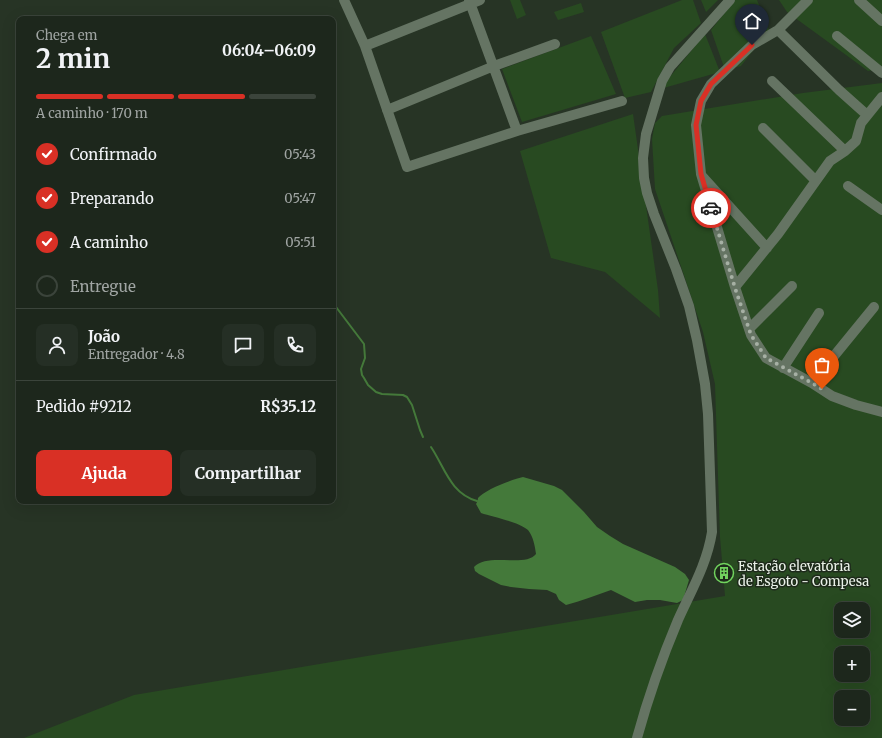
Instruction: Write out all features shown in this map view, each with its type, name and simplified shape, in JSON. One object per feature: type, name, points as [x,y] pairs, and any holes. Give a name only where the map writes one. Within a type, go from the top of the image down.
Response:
[{"type":"street","points":[[344,0],[365,46],[407,167],[517,131],[622,101]]},
{"type":"street","points":[[637,738],[645,709],[664,655],[704,563],[712,532],[708,414],[705,384],[689,306],[647,193],[644,178],[643,158],[646,134],[662,81],[670,67],[730,0]]},
{"type":"street","points":[[808,0],[778,30],[752,45],[711,84],[701,101],[696,125],[701,174],[735,288],[751,335],[766,358],[812,383],[832,396],[856,405],[882,412]]},
{"type":"street","points":[[859,0],[882,21]]},
{"type":"street","points":[[365,46],[473,1],[517,131]]},
{"type":"street","points":[[778,30],[839,90],[867,115]]},
{"type":"street","points":[[837,36],[882,73]]},
{"type":"street","points":[[387,110],[494,66],[555,44]]},
{"type":"street","points":[[772,81],[845,151]]},
{"type":"street","points":[[735,288],[782,228],[830,161],[845,151],[856,141],[861,123],[882,97]]},
{"type":"street","points":[[763,128],[815,180]]},
{"type":"street","points":[[701,174],[767,248]]},
{"type":"street","points":[[848,186],[882,210]]},
{"type":"street","points":[[749,329],[792,286]]},
{"type":"street","points":[[812,383],[874,307]]},
{"type":"street","points":[[783,368],[819,313]]},
{"type":"shaded area","points":[[510,0],[520,0],[526,15],[517,19]]},
{"type":"shaded area","points":[[682,0],[693,0],[701,23],[674,48],[651,92],[625,98],[601,32]]},
{"type":"shaded area","points":[[701,0],[718,0],[706,12]]},
{"type":"shaded area","points":[[735,0],[757,0],[769,30],[741,66],[725,70],[711,30]]},
{"type":"shaded area","points":[[779,0],[882,0],[882,68],[868,71],[787,12]]},
{"type":"shaded area","points":[[581,3],[584,12],[558,20],[554,12]]},
{"type":"shaded area","points":[[705,34],[720,72],[660,89]]},
{"type":"shaded area","points":[[591,36],[616,94],[522,122],[502,69]]},
{"type":"shaded area","points":[[882,83],[882,738],[24,738],[134,695],[725,596],[720,537],[715,384],[703,332],[655,189],[652,139],[655,123],[662,116],[803,93]]},
{"type":"shaded area","points":[[633,114],[658,290],[660,318],[605,272],[551,258],[520,151]]},
{"type":"shaded area","points":[[523,477],[554,486],[562,490],[597,527],[610,536],[623,544],[675,567],[685,574],[689,580],[683,600],[677,603],[660,600],[635,602],[611,590],[566,605],[559,600],[556,594],[547,590],[501,585],[475,571],[474,567],[480,563],[497,560],[524,560],[531,558],[536,554],[530,532],[528,530],[512,522],[481,513],[476,504],[481,495],[492,488]]},
{"type":"waterway","points":[[336,307],[364,344],[365,358],[361,369],[362,375],[368,385],[376,392],[382,394],[403,395],[407,397],[412,405],[423,437]]},
{"type":"waterway","points":[[431,447],[454,486],[460,492],[477,501]]},
{"type":"way so far","points":[[711,208],[751,335],[766,358],[822,389]]},
{"type":"place","name":"Estação elevatória de Esgoto - Compesa","points":[[724,573]]},
{"type":"route","points":[[711,208],[701,174],[696,125],[701,101],[711,84],[752,45]]}]
